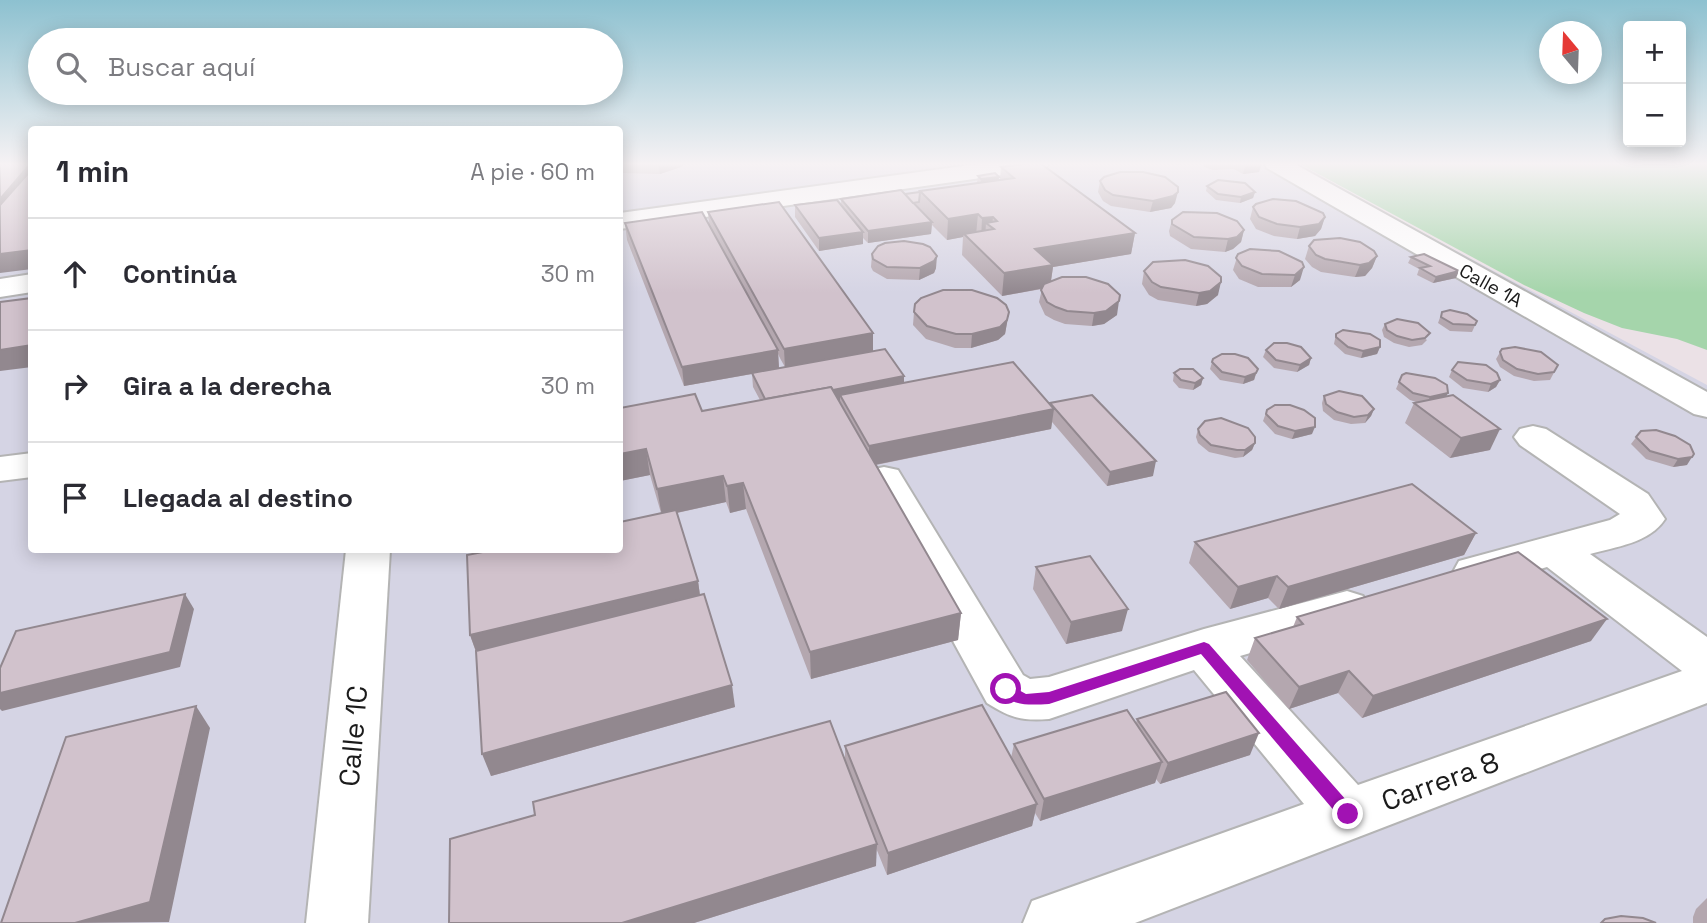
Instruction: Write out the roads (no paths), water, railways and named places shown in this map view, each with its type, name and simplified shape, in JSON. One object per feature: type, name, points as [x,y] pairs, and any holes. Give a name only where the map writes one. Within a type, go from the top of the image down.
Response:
[{"type":"street","points":[[623,219],[702,206]]},
{"type":"street","name":"Calle 1A","points":[[1352,206],[1707,406]]},
{"type":"street","points":[[0,288],[28,284]]},
{"type":"street","points":[[0,305],[28,302]]},
{"type":"street","points":[[1433,584],[1624,530],[1644,519],[1634,503],[1534,437]]},
{"type":"street","points":[[0,469],[28,466]]},
{"type":"street","points":[[884,479],[1006,689],[1024,700],[1049,698],[1204,648],[1379,599]]},
{"type":"street","points":[[1554,550],[1707,663]]},
{"type":"street","name":"Calle 1C","points":[[337,923],[368,553]]},
{"type":"street","points":[[1204,648],[1348,814]]},
{"type":"street","name":"Carrera 8","points":[[1054,923],[1707,682]]}]
